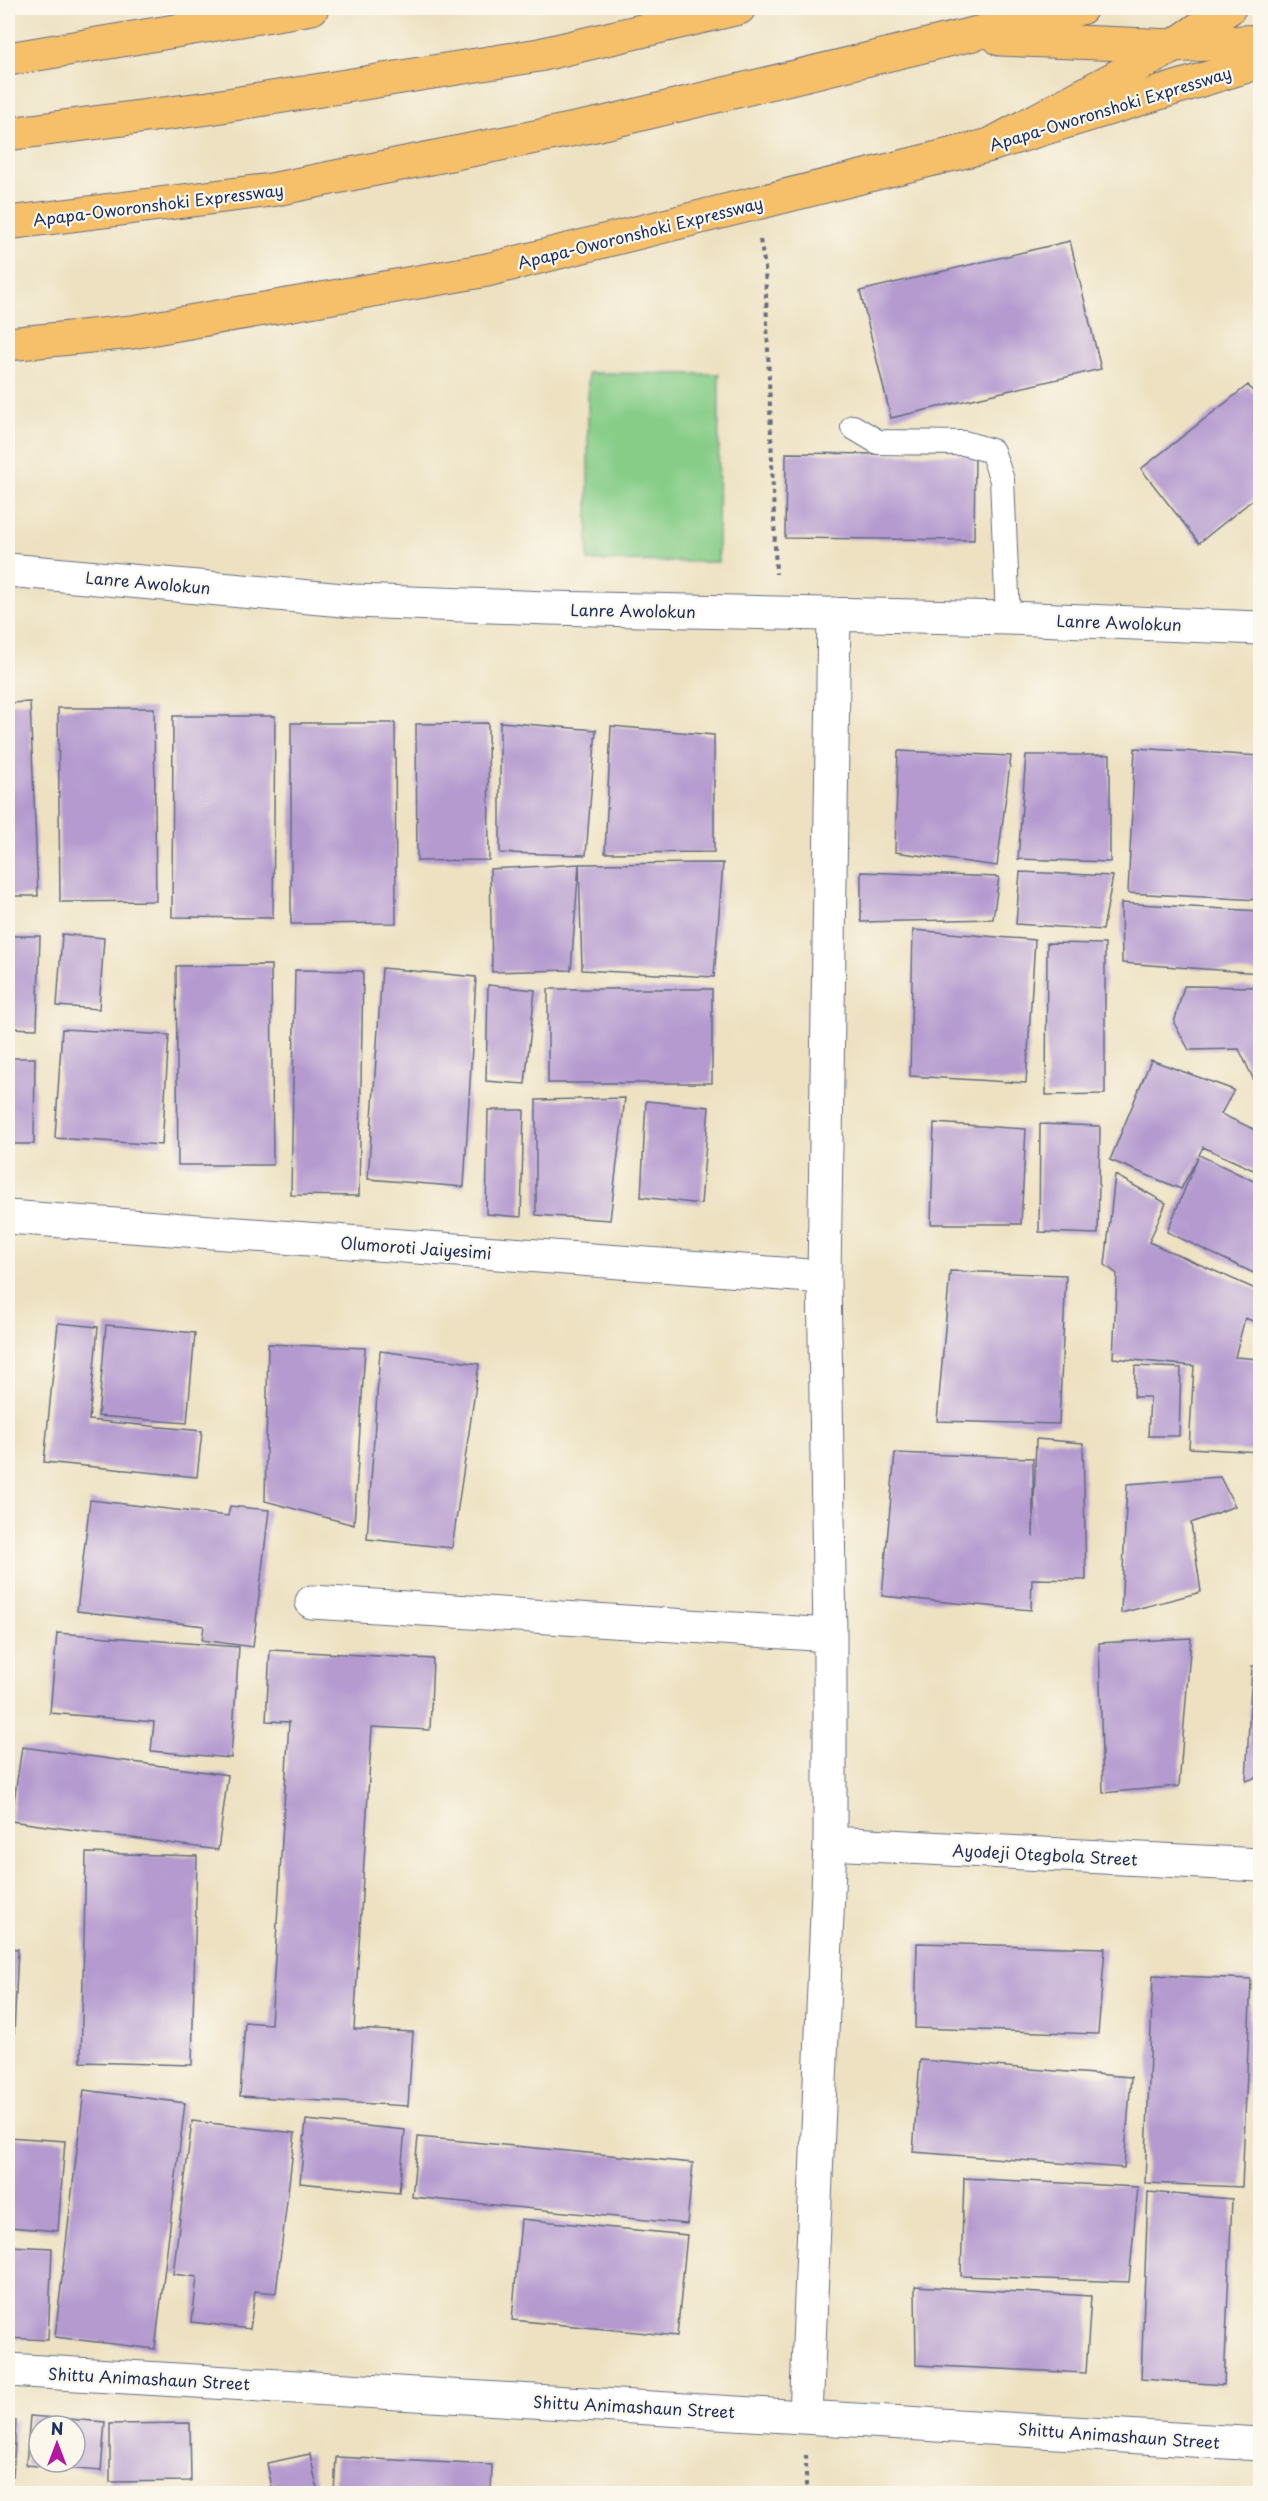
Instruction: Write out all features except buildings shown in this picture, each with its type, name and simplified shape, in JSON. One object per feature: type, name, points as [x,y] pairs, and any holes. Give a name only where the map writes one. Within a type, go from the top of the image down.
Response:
[{"type":"main road","points":[[8,59],[312,8]]},
{"type":"main road","points":[[8,134],[209,108],[539,55],[739,8]]},
{"type":"main road","name":"Apapa-Oworonshoki Expressway","points":[[8,223],[282,188],[600,124],[1081,8]]},
{"type":"main road","points":[[990,145],[1174,46],[1228,8]]},
{"type":"main road","points":[[965,37],[1174,46],[1260,41]]},
{"type":"main road","name":"Apapa-Oworonshoki Expressway","points":[[8,344],[132,332],[487,270],[990,145],[1260,62]]},
{"type":"street","name":"Lanre Awolokun","points":[[8,570],[354,601],[778,614],[1008,618],[1260,628]]},
{"type":"street","points":[[806,2416],[830,1843],[830,1635],[824,1277],[834,614]]},
{"type":"street","name":"Olumoroti Jaiyesimi","points":[[8,1217],[824,1277]]},
{"type":"street","points":[[312,1602],[830,1635]]},
{"type":"street","name":"Ayodeji Otegbola Street","points":[[830,1843],[1260,1865]]},
{"type":"street","name":"Shittu Animashaun Street","points":[[8,2370],[1260,2444]]},
{"type":"lane","points":[[853,427],[878,442],[964,443],[992,452],[1002,480],[1008,618]]},
{"type":"path","points":[[747,205],[761,243],[765,267],[778,614]]},
{"type":"green space","points":[[588,373],[719,374],[718,562],[588,561]]}]
